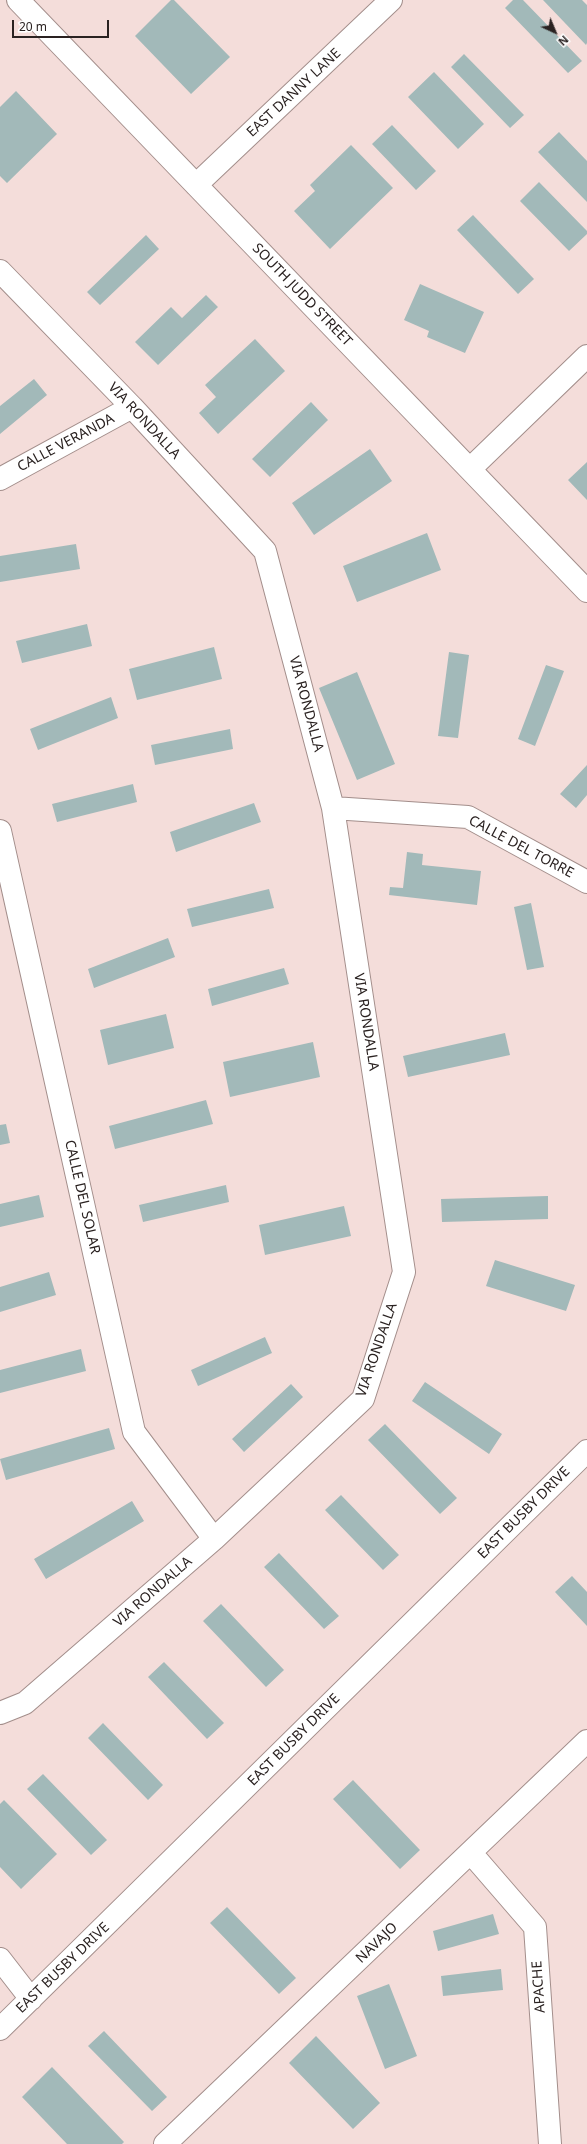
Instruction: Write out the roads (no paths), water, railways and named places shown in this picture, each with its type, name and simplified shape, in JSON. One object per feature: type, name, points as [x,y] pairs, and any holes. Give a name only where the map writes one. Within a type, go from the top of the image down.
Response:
[{"type":"street","name":"SOUTH JUDD STREET","points":[[18,0],[587,591]]},
{"type":"street","name":"EAST DANNY LANE","points":[[196,185],[391,0]]},
{"type":"street","name":"VIA RONDALLA","points":[[0,271],[132,407],[266,551],[333,808],[404,1272],[363,1399],[214,1539],[25,1703],[0,1713]]},
{"type":"street","points":[[470,469],[587,356]]},
{"type":"street","name":"CALLE VERANDA","points":[[0,479],[132,407]]},
{"type":"street","name":"CALLE DEL TORRE","points":[[333,808],[468,817],[587,882]]},
{"type":"street","name":"CALLE DEL SOLAR","points":[[0,831],[134,1432],[214,1539]]},
{"type":"street","name":"EAST BUSBY DRIVE","points":[[0,2029],[587,1451]]},
{"type":"street","name":"NAVAJO","points":[[165,2144],[587,1741]]},
{"type":"street","name":"APACHE","points":[[471,1853],[535,1927],[550,2144]]},
{"type":"street","points":[[0,1960],[31,1999]]}]
